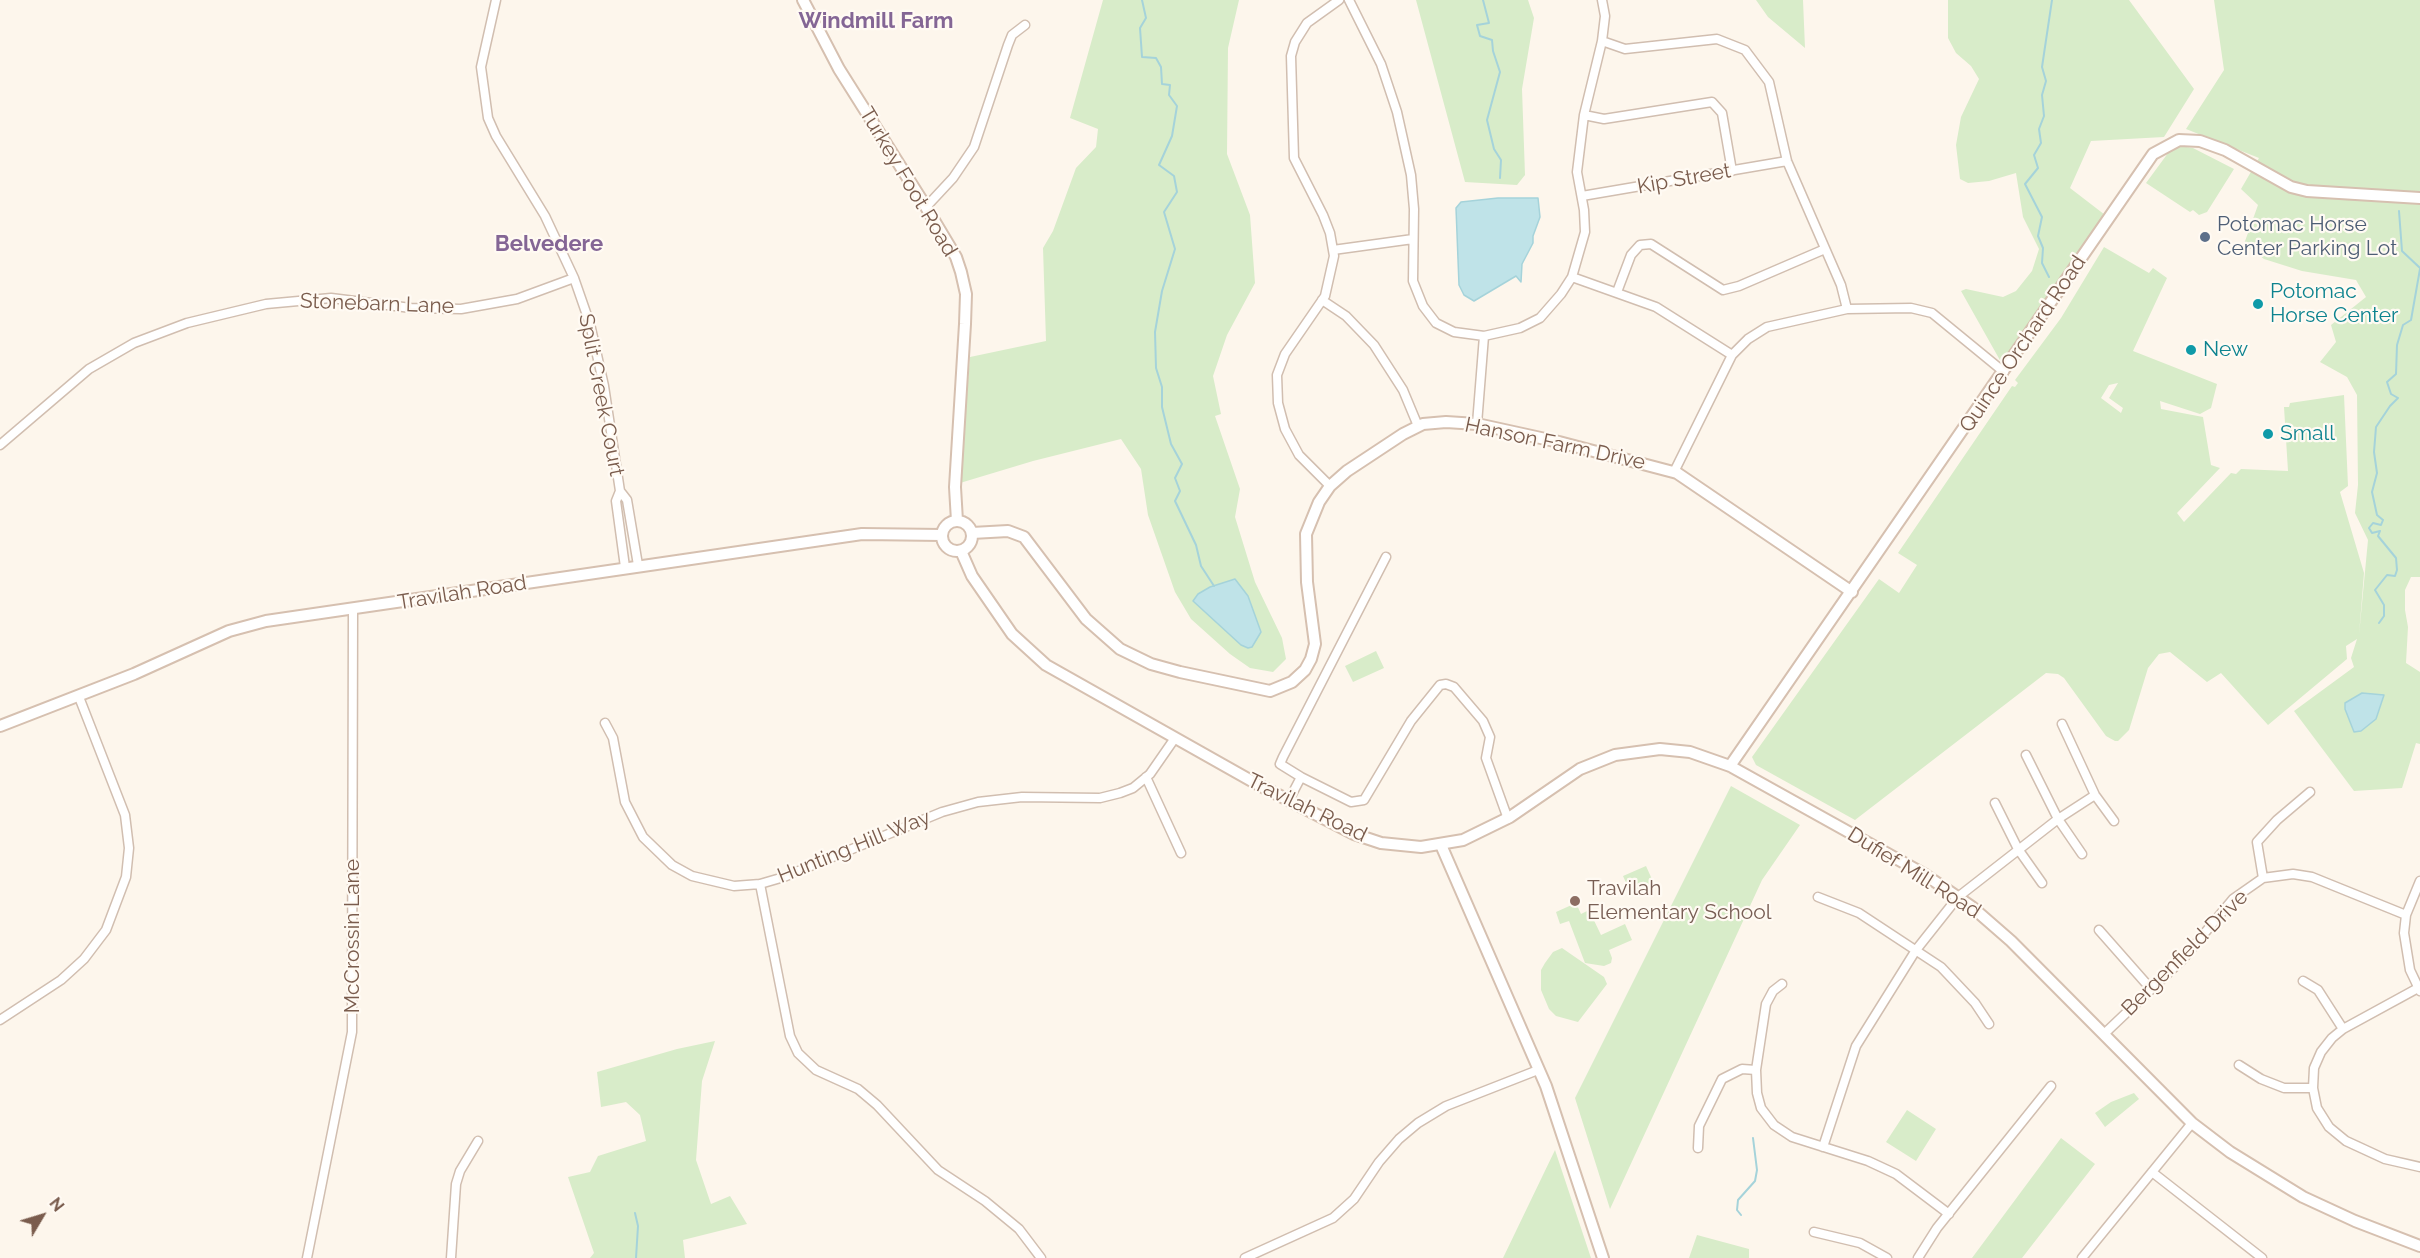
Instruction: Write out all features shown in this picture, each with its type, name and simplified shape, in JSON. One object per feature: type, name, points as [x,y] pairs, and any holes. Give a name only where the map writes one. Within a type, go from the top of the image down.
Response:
[{"type":"main road","name":"Turkey Foot Road","points":[[803,0],[839,69],[956,257],[966,294],[956,487],[957,521]]},
{"type":"main road","name":"Quince Orchard Road","points":[[1730,766],[2153,154],[2179,140],[2200,141],[2216,147],[2291,187],[2307,191],[2420,198]]},
{"type":"main road","name":"Hanson Farm Drive","points":[[972,533],[1008,531],[1024,537],[1086,619],[1102,635],[1127,653],[1180,672],[1270,691],[1292,682],[1305,670],[1311,659],[1315,645],[1307,582],[1306,534],[1312,515],[1330,486],[1347,471],[1418,426],[1435,422],[1477,424],[1559,442],[1674,472],[1852,592]]},
{"type":"main road","points":[[957,521],[967,525],[972,533],[969,546],[961,551],[947,548],[942,535],[947,525],[957,521]]},
{"type":"main road","name":"Travilah Road","points":[[0,726],[79,696],[229,631],[266,621],[862,534],[942,535]]},
{"type":"main road","name":"Travilah Road","points":[[961,551],[972,576],[1012,634],[1030,652],[1070,680],[1354,834],[1381,843],[1421,847],[1441,845]]},
{"type":"main road","name":"Dufief Mill Road","points":[[1441,845],[1463,840],[1508,819],[1580,769],[1615,755],[1659,749],[1690,753],[1730,766],[1858,836],[1958,897],[2011,941],[2192,1123],[2245,1162],[2303,1197],[2355,1221],[2420,1246]]},
{"type":"main road","points":[[1441,845],[1563,1132],[1603,1258]]},
{"type":"street","name":"Split Creek Court","points":[[496,0],[482,67],[488,118],[495,136],[545,216],[574,278],[590,324],[601,375],[620,491],[627,500],[638,565]]},
{"type":"street","points":[[1330,486],[1299,455],[1285,429],[1277,375],[1285,354],[1322,300],[1334,256],[1323,215],[1294,158],[1291,56],[1302,31],[1318,14],[1339,0]]},
{"type":"street","points":[[1349,0],[1382,64],[1397,112],[1411,175],[1413,281],[1423,306],[1436,323],[1455,332],[1484,336],[1520,328],[1540,318],[1572,277],[1585,232],[1577,172],[1584,115],[1602,41],[1605,16],[1602,0]]},
{"type":"street","points":[[926,207],[952,178],[974,147],[1012,35],[1025,25]]},
{"type":"street","points":[[1602,41],[1625,49],[1717,39],[1745,50],[1769,82],[1786,161],[1841,285],[1846,309]]},
{"type":"street","points":[[1584,115],[1604,119],[1712,102],[1722,113],[1732,171]]},
{"type":"street","name":"Kip Street","points":[[1582,196],[1786,161]]},
{"type":"street","points":[[1333,250],[1413,238]]},
{"type":"street","points":[[1617,292],[1631,255],[1640,245],[1651,244],[1723,290],[1739,286],[1825,249]]},
{"type":"street","points":[[1572,277],[1656,307],[1732,355]]},
{"type":"street","name":"Stonebarn Lane","points":[[0,445],[89,369],[134,343],[187,322],[266,303],[331,298],[434,309],[477,307],[517,299],[574,278]]},
{"type":"street","points":[[1322,300],[1346,316],[1374,345],[1403,390],[1418,426]]},
{"type":"street","points":[[1674,472],[1732,355],[1748,339],[1767,327],[1846,309],[1911,308],[1932,313],[2004,372]]},
{"type":"street","points":[[1477,424],[1484,336]]},
{"type":"street","name":"Split Creek Court","points":[[620,491],[616,501],[625,567]]},
{"type":"street","points":[[1386,557],[1280,765],[1351,802],[1364,800],[1411,721],[1440,685],[1446,684],[1454,687],[1483,721],[1490,737],[1486,758],[1508,819]]},
{"type":"street","name":"McCrossin Lane","points":[[307,1258],[352,1039],[353,610]]},
{"type":"street","points":[[0,1020],[61,980],[85,958],[110,923],[126,877],[129,848],[125,814],[116,784],[79,696]]},
{"type":"street","name":"Hunting Hill Way","points":[[605,723],[613,738],[625,802],[637,827],[654,850],[672,865],[692,876],[734,886],[760,884],[784,877],[942,812],[978,802],[1022,797],[1100,798],[1133,788],[1146,777],[1175,738]]},
{"type":"street","points":[[2062,724],[2095,795],[2114,820]]},
{"type":"street","points":[[2026,754],[2058,819],[2082,854]]},
{"type":"street","points":[[1146,777],[1181,853]]},
{"type":"street","points":[[1288,800],[1301,777]]},
{"type":"street","points":[[2263,878],[2257,842],[2277,820],[2310,792]]},
{"type":"street","points":[[1823,1147],[1856,1046],[1916,950],[1958,897],[2058,819],[2095,795]]},
{"type":"street","points":[[1995,803],[2018,849],[2042,882]]},
{"type":"street","name":"Bergenfield Drive","points":[[2104,1034],[2183,959],[2233,899],[2263,878],[2292,874],[2312,877],[2406,915]]},
{"type":"street","points":[[2420,881],[2406,915],[2407,955],[2419,990],[2343,1029],[2321,1052],[2314,1068],[2313,1088],[2317,1107],[2330,1127],[2346,1141],[2385,1159],[2420,1167]]},
{"type":"street","points":[[760,884],[790,1036],[798,1053],[816,1070],[864,1094],[938,1170],[985,1201],[1019,1228],[1041,1258]]},
{"type":"street","points":[[1818,897],[1859,913],[1953,977],[1989,1024]]},
{"type":"street","points":[[2099,930],[2151,989]]},
{"type":"street","points":[[2303,981],[2318,990],[2343,1029]]},
{"type":"street","points":[[1782,984],[1773,991],[1766,1004],[1756,1070],[1757,1093],[1761,1108],[1774,1125],[1792,1137],[1896,1174],[1949,1214]]},
{"type":"street","points":[[2239,1065],[2261,1079],[2284,1088],[2313,1088]]},
{"type":"street","points":[[1698,1148],[1699,1126],[1722,1079],[1742,1069],[1756,1070]]},
{"type":"street","points":[[1245,1258],[1333,1218],[1354,1199],[1379,1162],[1418,1123],[1446,1106],[1538,1070]]},
{"type":"street","points":[[1917,1258],[2050,1086]]},
{"type":"street","points":[[2082,1258],[2192,1123]]},
{"type":"street","points":[[451,1258],[456,1184],[463,1165],[478,1141]]},
{"type":"street","points":[[2152,1173],[2262,1258]]},
{"type":"street","points":[[1814,1232],[1860,1243],[1887,1258]]},
{"type":"green space","points":[[1103,0],[1239,0],[1228,48],[1227,154],[1250,215],[1255,283],[1227,335],[1213,376],[1221,414],[1215,416],[1240,489],[1235,517],[1255,582],[1282,638],[1286,659],[1273,672],[1250,668],[1230,654],[1191,619],[1175,592],[1148,515],[1141,469],[1121,439],[1033,461],[960,483],[970,357],[1046,341],[1043,248],[1053,231],[1076,168],[1096,147],[1098,129],[1070,118]]},
{"type":"green space","points":[[1416,0],[1528,0],[1534,18],[1522,89],[1525,175],[1517,185],[1465,182]]},
{"type":"green space","points":[[1756,0],[1803,0],[1805,48],[1768,17]]},
{"type":"green space","points":[[1948,0],[2129,0],[2194,89],[2164,137],[2091,141],[2070,188],[2109,218],[2003,375],[2001,362],[1961,291],[1966,289],[2003,297],[2016,291],[2032,271],[2039,249],[2023,217],[2016,173],[1989,181],[1968,183],[1960,179],[1956,145],[1961,117],[1979,79],[1971,66],[1956,53],[1948,38]]},
{"type":"green space","points":[[2214,0],[2420,0],[2420,577],[2411,577],[2405,590],[2405,610],[2408,627],[2406,663],[2420,672],[2420,744],[2416,743],[2402,788],[2354,791],[2294,711],[2354,667],[2351,658],[2357,639],[2346,646],[2347,659],[2268,725],[2221,673],[2207,682],[2170,652],[2159,654],[2148,668],[2129,730],[2118,741],[2115,741],[2106,736],[2064,678],[2058,674],[2046,673],[1855,820],[1756,765],[1752,757],[1879,579],[1899,593],[1917,565],[1898,553],[2012,386],[2015,387],[2018,383],[2015,380],[2061,318],[2104,247],[2149,273],[2153,268],[2167,278],[2133,351],[2217,384],[2211,408],[2200,414],[2160,401],[2161,409],[2203,417],[2211,465],[2220,468],[2177,513],[2184,522],[2231,473],[2236,474],[2241,469],[2288,471],[2284,407],[2289,407],[2290,403],[2344,395],[2348,486],[2340,492],[2364,573],[2359,635],[2368,540],[2355,513],[2358,485],[2357,395],[2347,377],[2320,362],[2336,342],[2331,325],[2366,297],[2356,280],[2302,271],[2264,259],[2244,244],[2258,205],[2241,189],[2259,158],[2186,129],[2224,70]],"holes":[[[2118,383],[2109,398],[2123,408],[2121,413],[2101,398],[2109,385]]]},
{"type":"green space","points":[[2180,146],[2193,148],[2234,169],[2207,212],[2199,215],[2193,210],[2190,212],[2146,183],[2171,149]]},
{"type":"green space","points":[[1376,651],[1384,668],[1353,682],[1345,666]]},
{"type":"green space","points":[[1731,786],[1800,825],[1762,880],[1610,1209],[1575,1098]]},
{"type":"green space","points":[[1646,866],[1655,886],[1632,896],[1623,876]]},
{"type":"green space","points":[[1576,903],[1581,914],[1589,910],[1601,935],[1625,924],[1632,940],[1609,950],[1611,963],[1604,966],[1585,963],[1569,921],[1560,924],[1556,912]]},
{"type":"green space","points":[[1562,948],[1604,977],[1607,984],[1578,1022],[1556,1016],[1549,1009],[1541,990],[1541,970],[1553,952]]},
{"type":"green space","points":[[715,1041],[702,1081],[696,1160],[711,1204],[730,1196],[747,1224],[683,1240],[685,1258],[590,1258],[594,1253],[568,1177],[590,1172],[598,1156],[646,1141],[640,1115],[626,1102],[601,1107],[597,1072],[677,1049]]},
{"type":"green space","points":[[2134,1093],[2139,1099],[2105,1127],[2095,1113],[2111,1102]]},
{"type":"green space","points":[[1907,1110],[1936,1129],[1916,1161],[1886,1142]]},
{"type":"green space","points":[[2061,1138],[2095,1164],[2022,1258],[1972,1258]]},
{"type":"green space","points":[[1555,1150],[1591,1258],[1503,1258]]},
{"type":"green space","points":[[1697,1235],[1749,1249],[1749,1258],[1689,1258]]},
{"type":"water","points":[[1498,198],[1538,198],[1540,217],[1533,236],[1533,243],[1522,264],[1521,282],[1516,276],[1474,301],[1464,295],[1459,285],[1456,208],[1461,202]]},
{"type":"water","points":[[1235,579],[1248,596],[1261,632],[1252,647],[1248,648],[1241,645],[1193,601],[1198,594],[1210,587]]},
{"type":"water","points":[[2362,693],[2384,695],[2376,719],[2361,731],[2354,732],[2345,703]]},
{"type":"waterway","points":[[1142,0],[1146,18],[1140,28],[1142,57],[1156,58],[1161,67],[1162,84],[1170,85],[1169,95],[1177,106],[1172,136],[1159,165],[1174,176],[1177,192],[1164,212],[1175,249],[1162,291],[1155,332],[1156,368],[1162,387],[1162,407],[1171,444],[1182,464],[1175,478],[1180,491],[1175,501],[1196,545],[1201,566],[1214,586]]},
{"type":"waterway","points":[[1483,0],[1489,23],[1477,25],[1480,36],[1492,40],[1500,72],[1487,120],[1494,149],[1501,160],[1500,178]]},
{"type":"waterway","points":[[2049,277],[2042,263],[2043,248],[2038,236],[2042,217],[2025,184],[2038,168],[2034,155],[2041,143],[2039,129],[2044,116],[2042,95],[2046,81],[2042,67],[2052,0]]},
{"type":"waterway","points":[[2399,211],[2402,251],[2420,268]]},
{"type":"waterway","points":[[2379,623],[2384,616],[2384,605],[2375,590],[2387,575],[2395,576],[2397,570],[2396,558],[2378,536],[2380,531],[2372,533],[2369,528],[2373,523],[2381,525],[2383,520],[2377,515],[2372,492],[2377,473],[2374,452],[2376,427],[2398,398],[2391,394],[2387,382],[2396,374],[2397,345],[2403,325],[2411,320],[2420,269]]},
{"type":"waterway","points":[[1741,1215],[1737,1210],[1738,1200],[1755,1181],[1757,1170],[1753,1138]]},
{"type":"waterway","points":[[635,1213],[638,1226],[636,1258]]},
{"type":"place","name":"Potomac Horse Center Parking Lot","points":[[2205,237]]},
{"type":"place","name":"Potomac Horse Center","points":[[2258,304]]},
{"type":"place","name":"New","points":[[2191,350]]},
{"type":"place","name":"Small","points":[[2268,434]]},
{"type":"place","name":"Travilah Elementary School","points":[[1575,901]]},
{"type":"district","name":"Windmill Farm","points":[[876,21]]},
{"type":"district","name":"Belvedere","points":[[549,244]]}]
